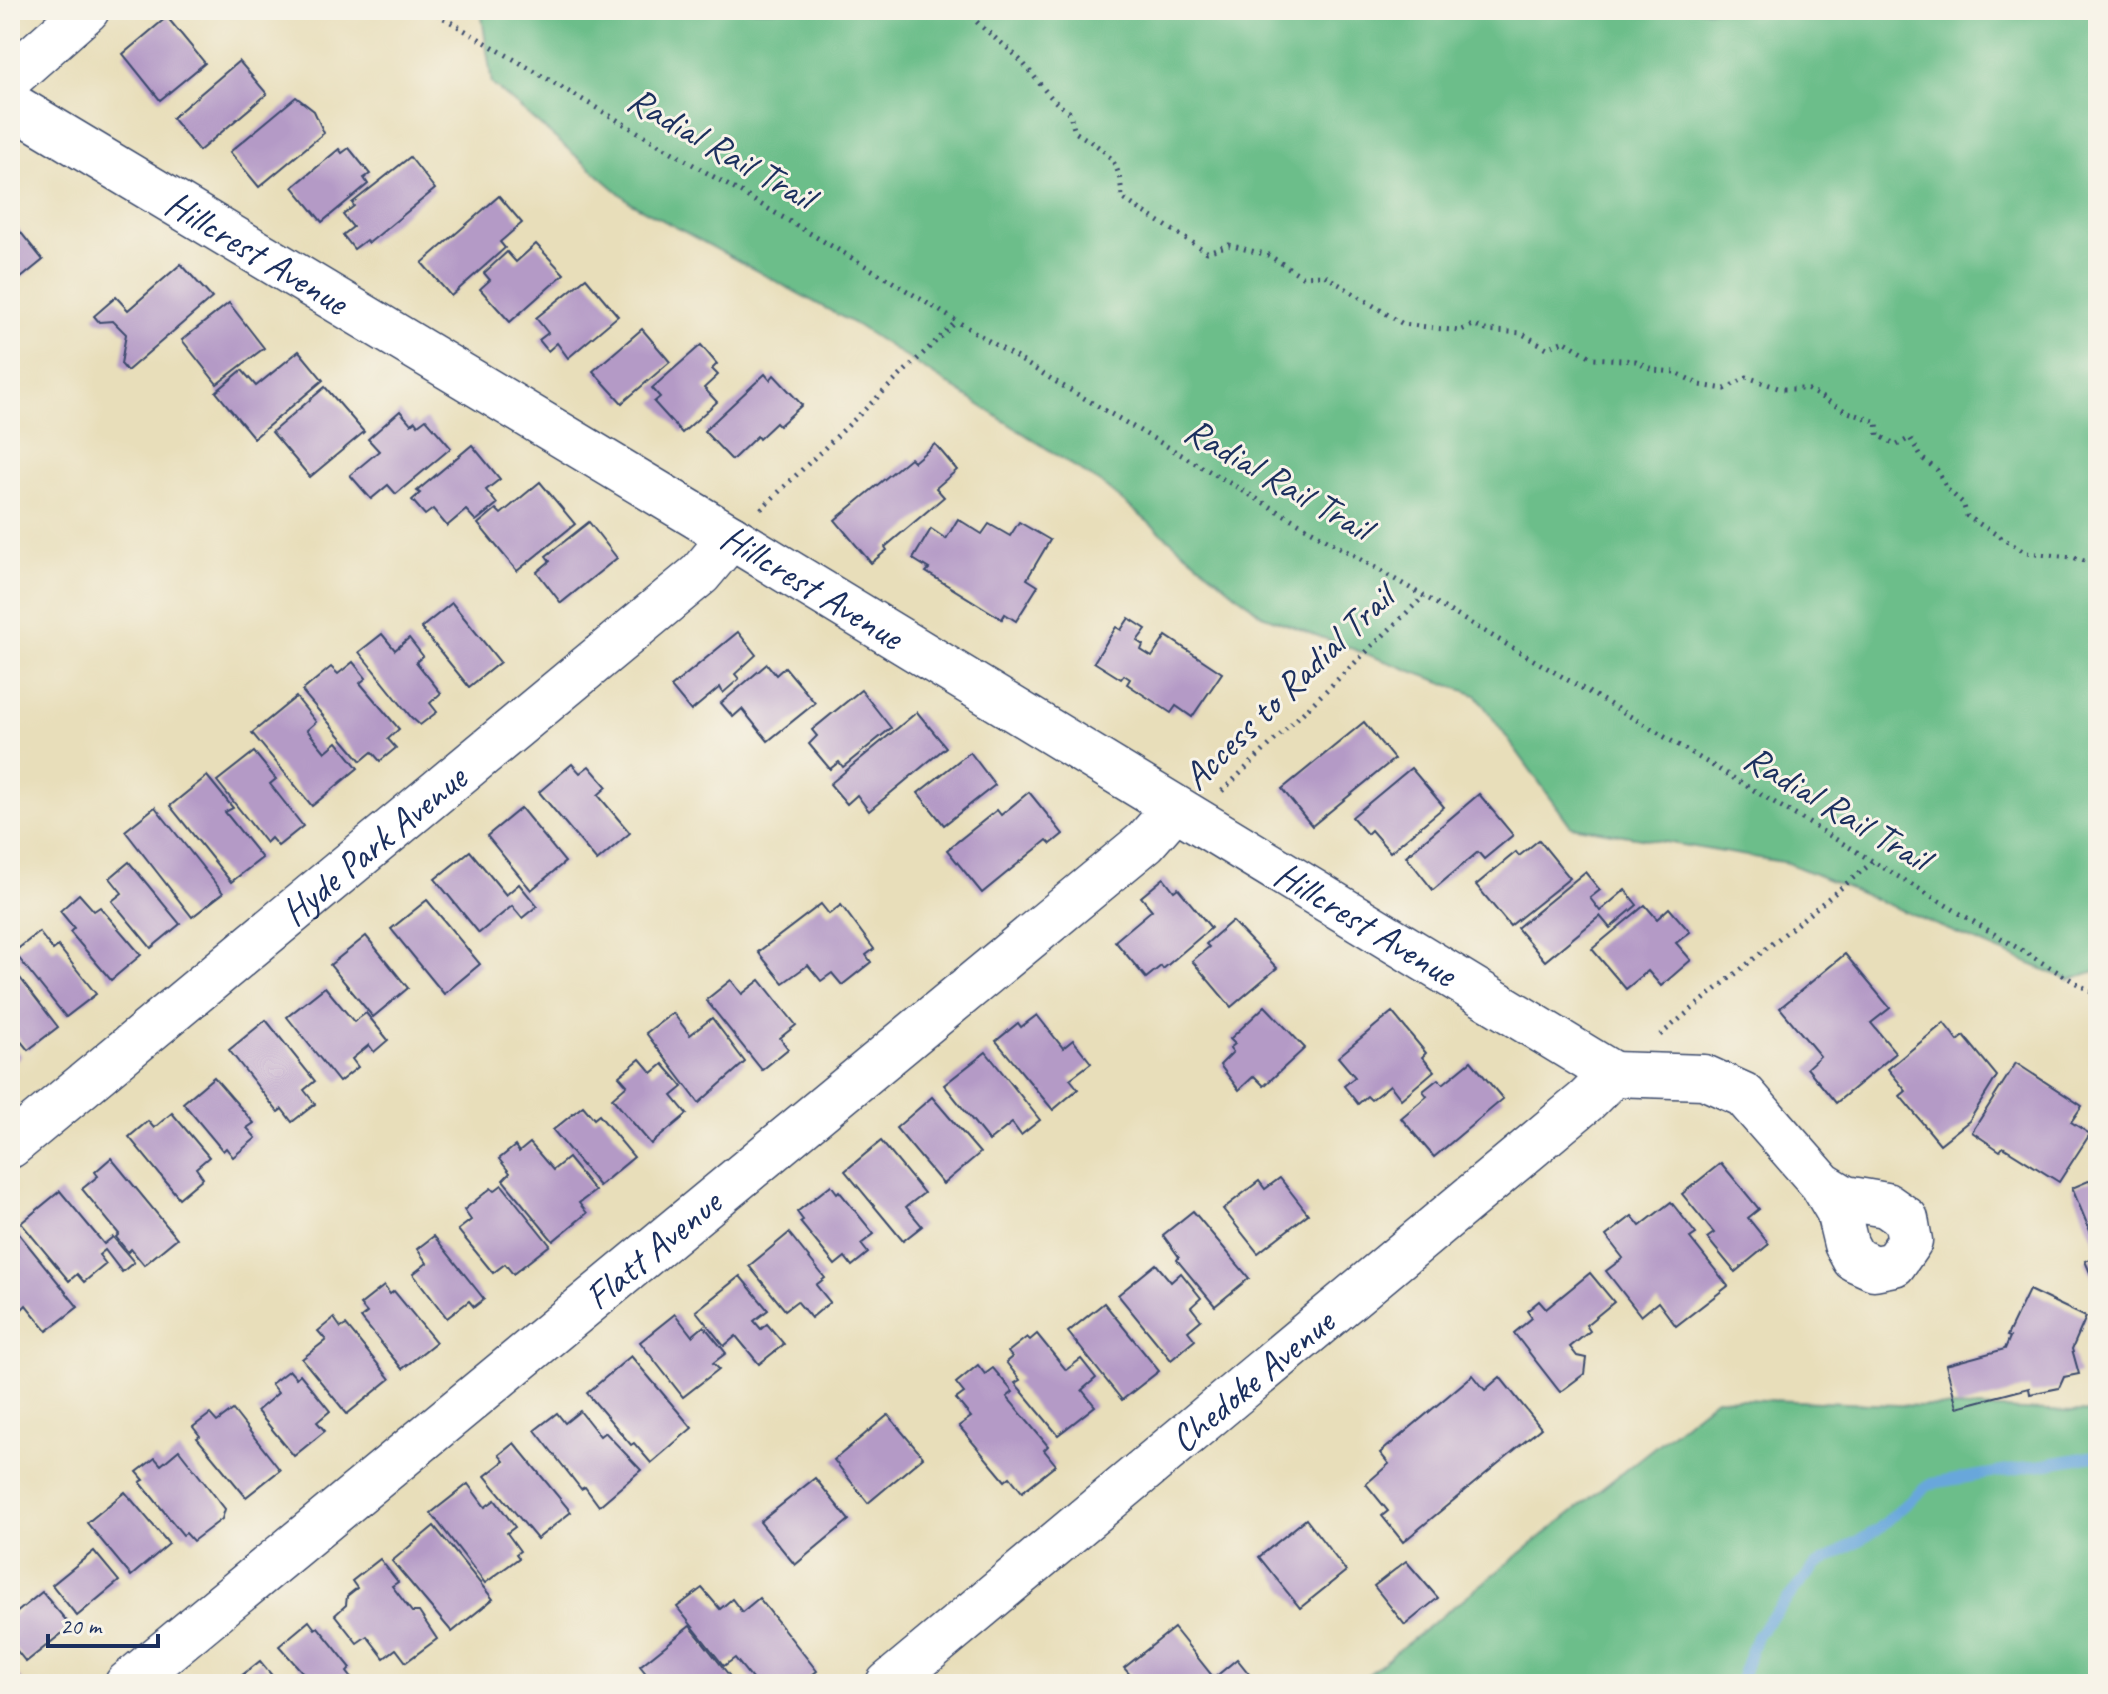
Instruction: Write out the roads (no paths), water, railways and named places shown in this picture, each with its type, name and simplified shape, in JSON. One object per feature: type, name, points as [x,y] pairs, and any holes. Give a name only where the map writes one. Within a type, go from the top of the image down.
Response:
[{"type":"street","points":[[22,67],[66,10]]},
{"type":"street","points":[[22,67],[87,10]]},
{"type":"street","name":"Hillcrest Avenue","points":[[10,104],[731,537],[1613,1074]]},
{"type":"street","name":"Hyde Park Avenue","points":[[10,1146],[700,574],[731,537]]},
{"type":"street","name":"Flatt Avenue","points":[[127,1684],[372,1478],[1145,842],[1183,814]]},
{"type":"street","points":[[1613,1074],[1704,1077],[1744,1095],[1793,1147],[1822,1184]]},
{"type":"street","name":"Chedoke Avenue","points":[[888,1684],[1573,1112],[1613,1074]]},
{"type":"waterway","points":[[1739,1684],[1757,1635],[1815,1566],[1877,1530],[1929,1484],[2098,1455]]}]
